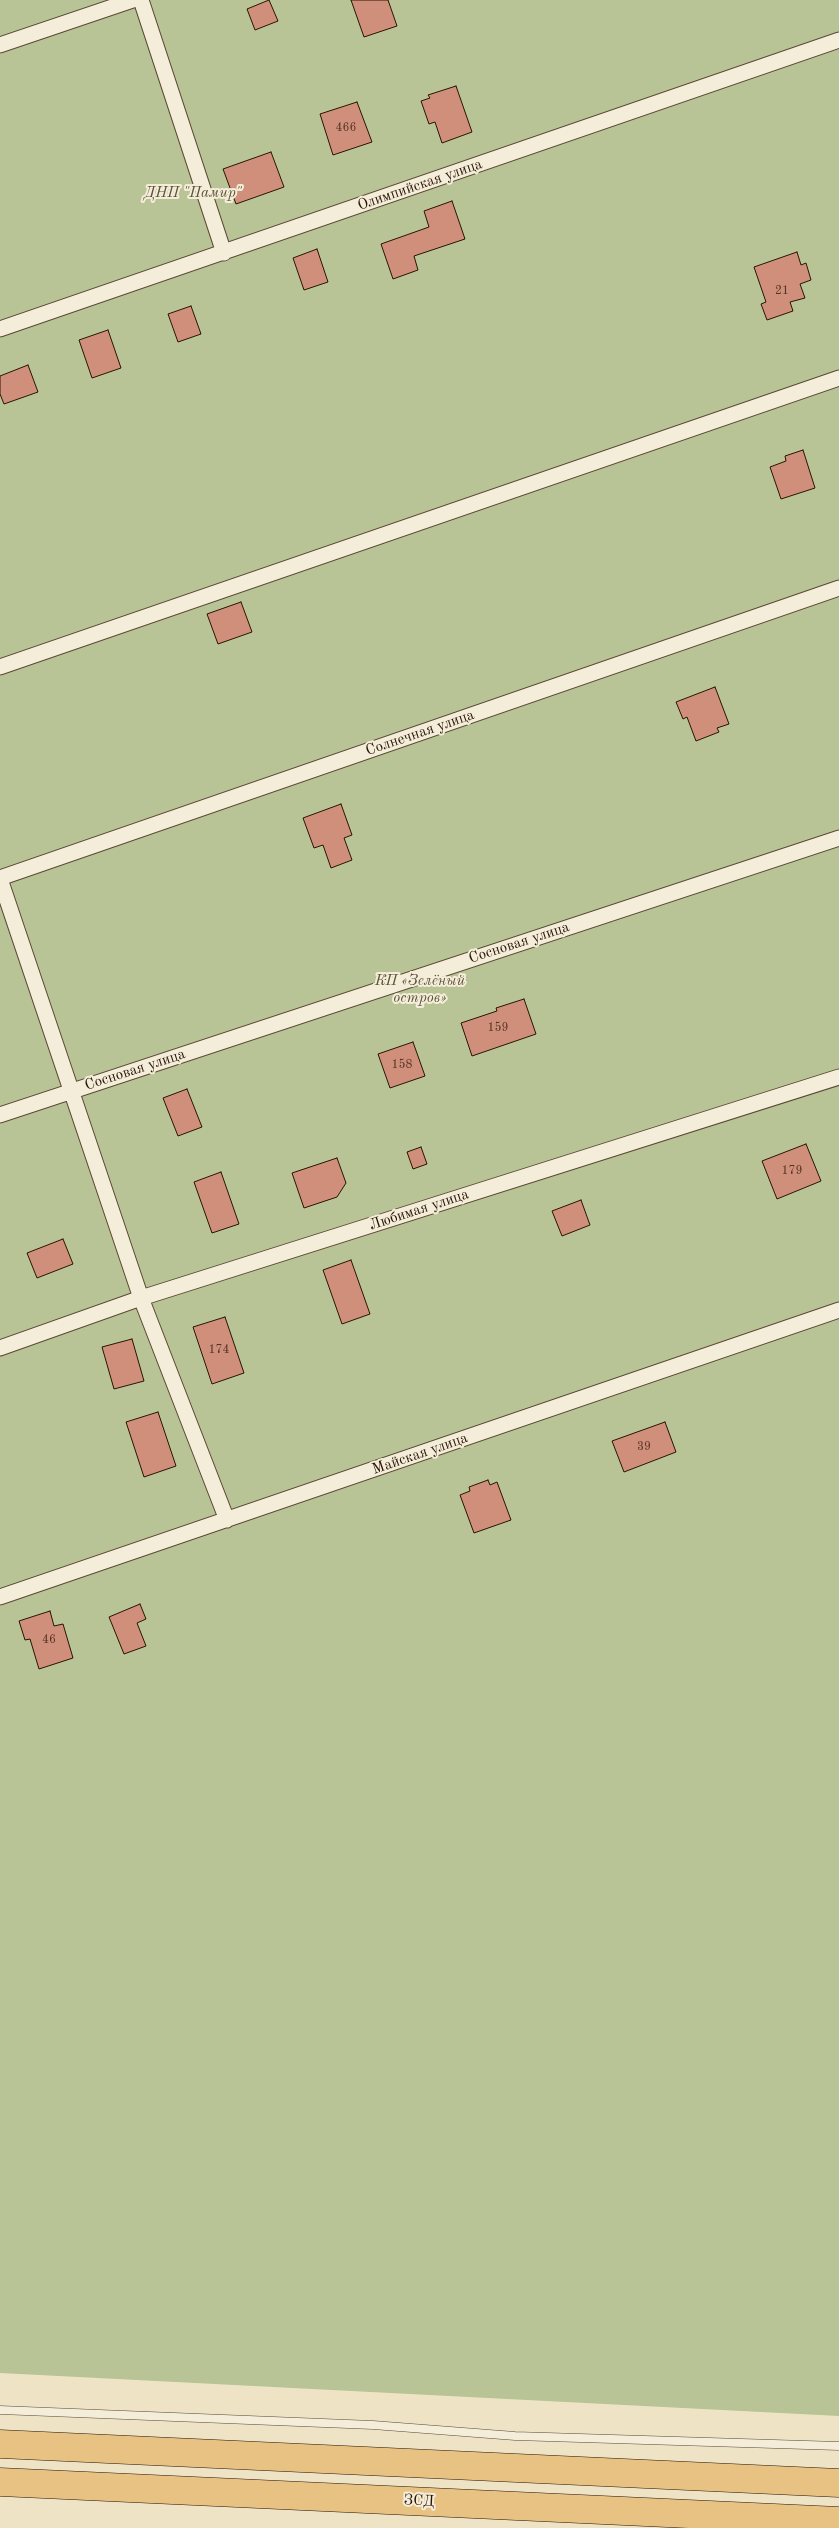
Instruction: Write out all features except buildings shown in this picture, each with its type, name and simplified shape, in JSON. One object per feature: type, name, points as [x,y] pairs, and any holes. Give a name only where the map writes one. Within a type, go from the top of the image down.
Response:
[{"type":"highway","points":[[0,2444],[839,2483]]},
{"type":"highway","name":"ЗСД","points":[[0,2482],[839,2521]]},
{"type":"street","points":[[0,46],[133,0]]},
{"type":"street","points":[[141,0],[224,253]]},
{"type":"street","name":"Олимпийская улица","points":[[0,329],[839,40]]},
{"type":"street","points":[[0,667],[839,378]]},
{"type":"street","name":"Солнечная улица","points":[[0,879],[839,588]]},
{"type":"street","name":"Сосновая улица","points":[[0,1115],[839,838]]},
{"type":"street","points":[[0,879],[70,1092],[141,1298],[227,1520]]},
{"type":"street","name":"Любимая улица","points":[[0,1348],[141,1298],[839,1077]]},
{"type":"street","name":"Майская улица","points":[[0,1597],[839,1310]]},
{"type":"lane","points":[[0,2410],[373,2426],[516,2436],[839,2446]]},
{"type":"green space","points":[[0,0],[839,0],[839,2416],[0,2373]]},
{"type":"park label","name":"ДНП \"Памир\"","points":[[193,193]]},
{"type":"park label","name":"КП «Зелёный остров»","points":[[420,990]]}]
